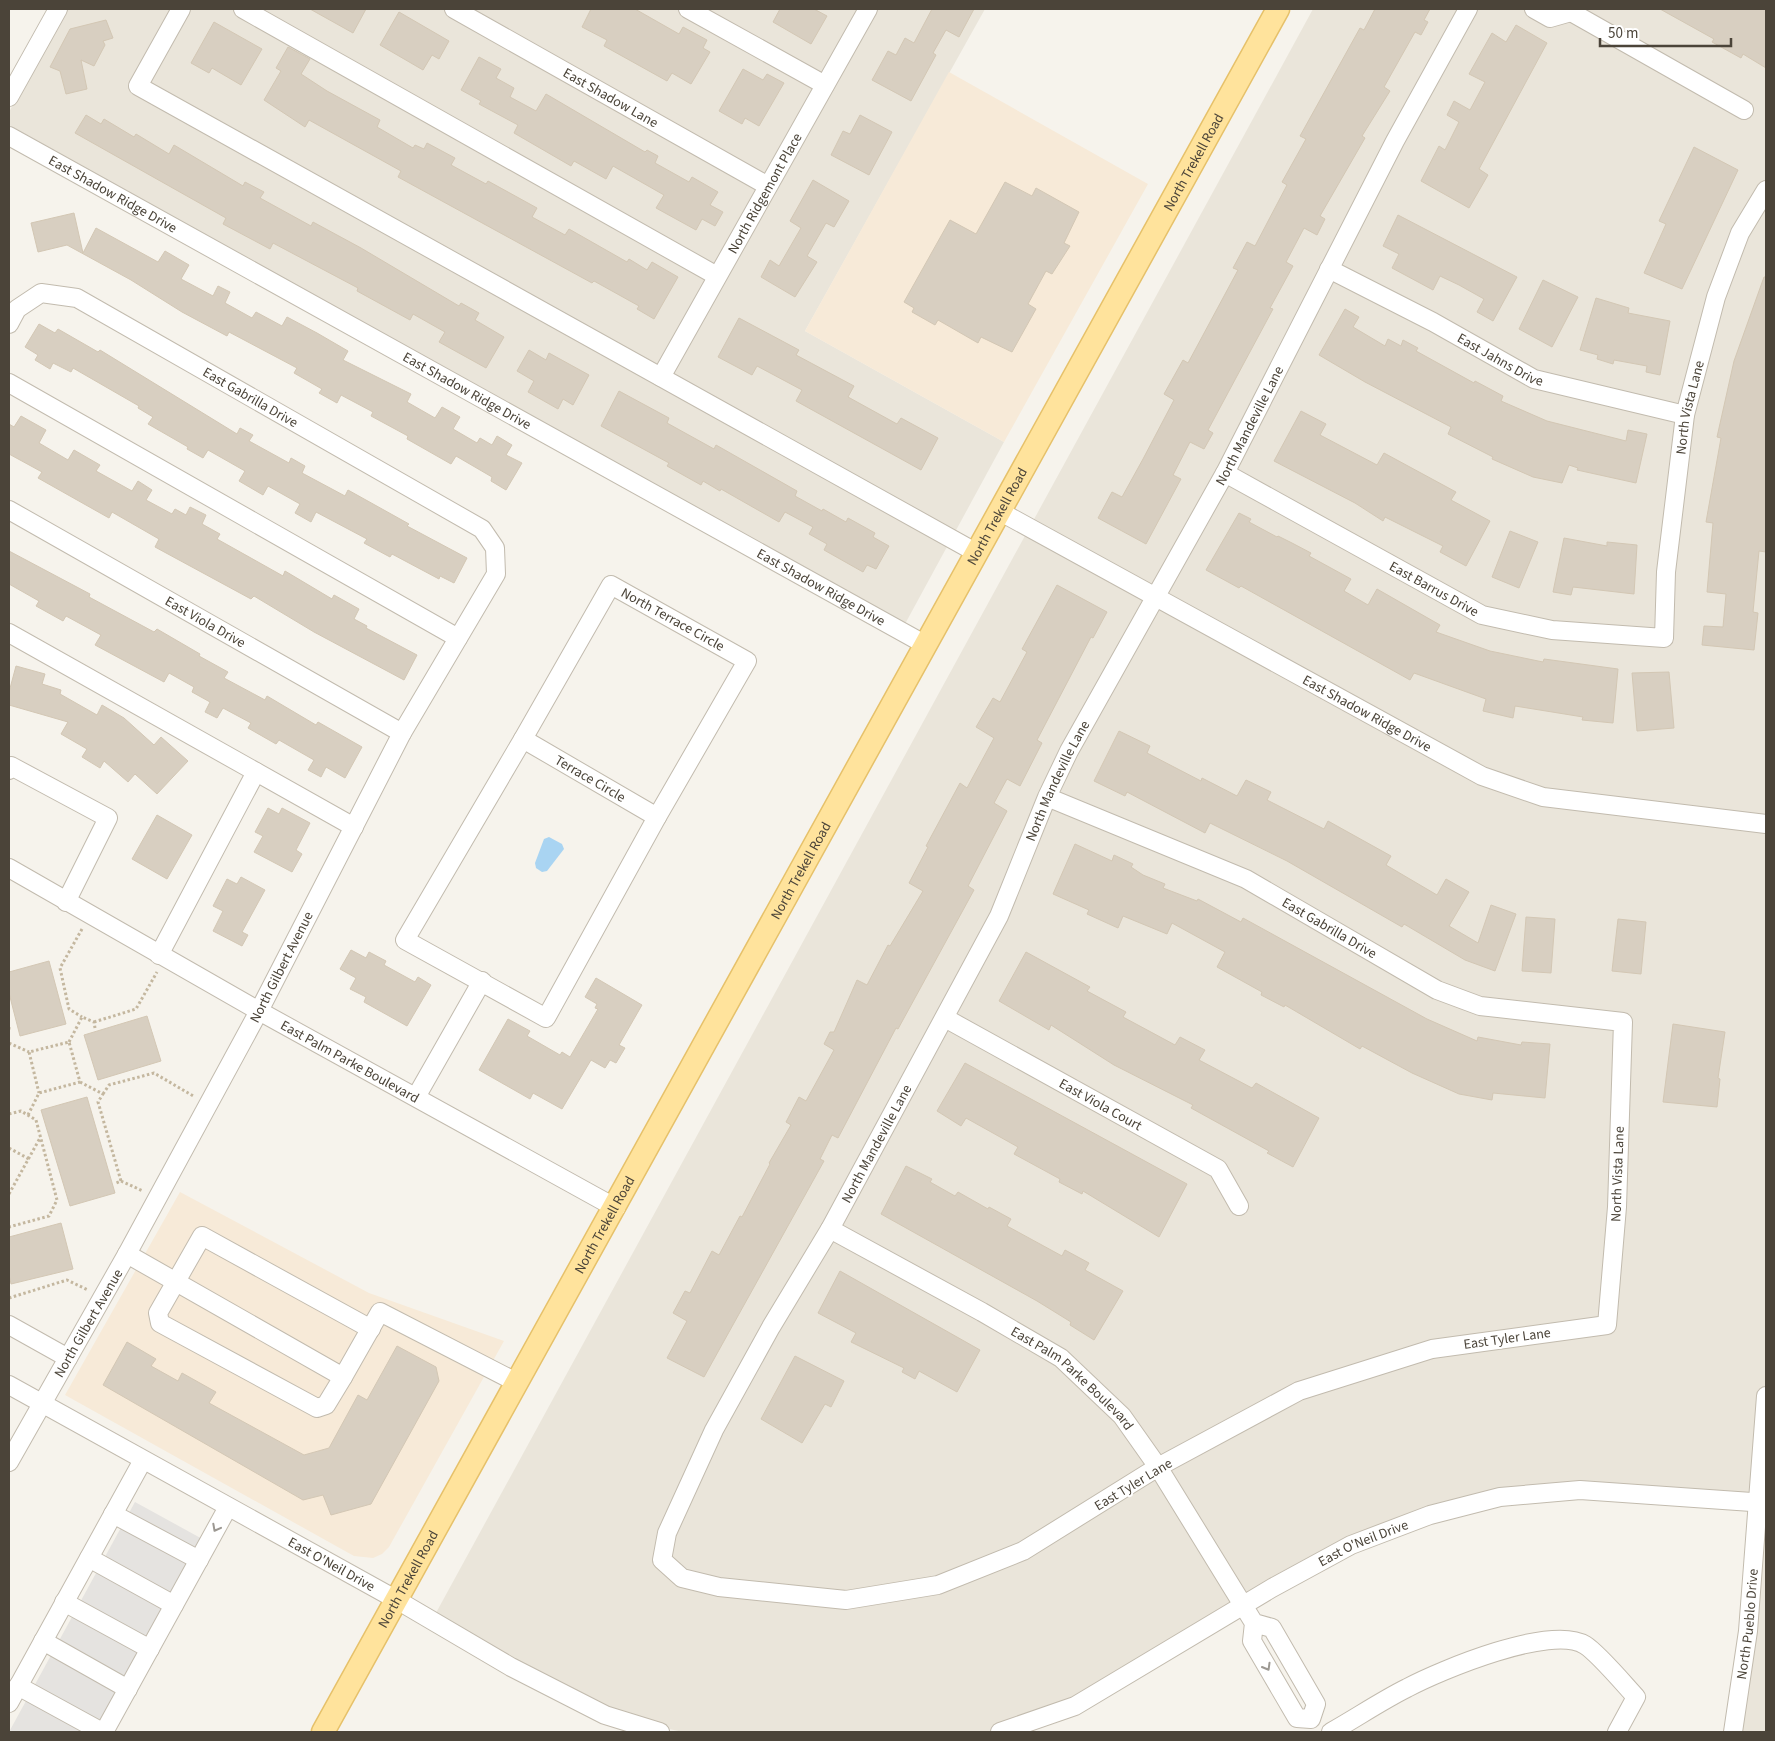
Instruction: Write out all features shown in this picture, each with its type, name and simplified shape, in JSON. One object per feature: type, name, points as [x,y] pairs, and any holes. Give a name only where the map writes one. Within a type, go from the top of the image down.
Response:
[{"type":"main road","name":"North Trekell Road","points":[[323,1732],[616,1208],[999,511],[1278,9]]},
{"type":"street","points":[[9,97],[58,9]]},
{"type":"street","points":[[181,9],[138,86],[977,553]]},
{"type":"street","points":[[243,9],[717,276]]},
{"type":"street","name":"East Shadow Lane","points":[[454,9],[768,186]]},
{"type":"street","points":[[688,9],[825,85]]},
{"type":"street","name":"North Ridgemont Place","points":[[661,377],[868,9]]},
{"type":"street","name":"North Mandeville Lane","points":[[662,1560],[667,1533],[714,1430],[830,1229],[945,1018],[999,916],[1048,797],[1070,751],[1225,473],[1394,141],[1468,9]]},
{"type":"street","points":[[1534,9],[1550,18],[1570,10],[1744,110]]},
{"type":"street","name":"East Shadow Ridge Drive","points":[[9,136],[926,645]]},
{"type":"street","name":"North Vista Lane","points":[[1664,638],[1666,572],[1685,415],[1716,297],[1740,234],[1766,190]]},
{"type":"street","name":"East Jahns Drive","points":[[1329,269],[1433,322],[1534,379],[1685,415]]},
{"type":"street","name":"East Gabrilla Drive","points":[[13,316],[41,294],[77,298],[482,529]]},
{"type":"street","points":[[9,382],[458,638]]},
{"type":"street","name":"East Barrus Drive","points":[[1225,473],[1482,615],[1552,630],[1664,638]]},
{"type":"street","name":"East Viola Drive","points":[[9,510],[402,733]]},
{"type":"street","name":"East Shadow Ridge Drive","points":[[999,511],[1482,776],[1543,797],[1766,824]]},
{"type":"street","name":"North Gilbert Avenue","points":[[9,1462],[127,1254],[259,1012],[402,733],[496,574],[495,548],[482,529]]},
{"type":"street","name":"North Terrace Circle","points":[[611,584],[747,662],[657,817],[546,1018],[405,940],[523,740],[611,584]]},
{"type":"street","points":[[9,633],[354,827]]},
{"type":"street","name":"Terrace Circle","points":[[523,740],[657,817]]},
{"type":"street","points":[[9,770],[11,766],[108,818],[66,902]]},
{"type":"street","points":[[162,957],[256,772]]},
{"type":"street","name":"East Gabrilla Drive","points":[[1048,797],[1246,879],[1437,990],[1480,1006],[1622,1022]]},
{"type":"street","name":"East Palm Parke Boulevard","points":[[9,868],[89,916],[259,1012],[616,1208]]},
{"type":"street","points":[[416,1097],[482,981]]},
{"type":"street","name":"East Viola Court","points":[[945,1018],[1218,1169],[1239,1206]]},
{"type":"street","name":"North Vista Lane","points":[[1606,1325],[1617,1208],[1622,1022]]},
{"type":"street","name":"East Palm Parke Boulevard","points":[[830,1229],[982,1312],[1060,1358],[1122,1416],[1158,1467],[1254,1623]]},
{"type":"street","points":[[370,1330],[202,1236],[158,1313],[160,1323],[317,1408],[326,1406],[343,1377],[370,1330],[380,1312],[518,1383]]},
{"type":"street","points":[[127,1254],[343,1377]]},
{"type":"street","points":[[9,1325],[68,1358]]},
{"type":"street","name":"East Tyler Lane","points":[[662,1560],[682,1578],[719,1588],[846,1600],[938,1585],[1023,1551],[1158,1467],[1299,1391],[1432,1348],[1606,1325]]},
{"type":"street","name":"East O'Neil Drive","points":[[9,1384],[396,1600],[511,1667],[605,1715],[660,1732]]},
{"type":"street","name":"North Pueblo Drive","points":[[1733,1732],[1748,1631],[1762,1503],[1766,1396]]},
{"type":"street","points":[[9,1703],[143,1460]]},
{"type":"street","name":"East O'Neil Drive","points":[[1000,1732],[1075,1706],[1242,1606],[1351,1545],[1430,1515],[1500,1497],[1580,1490],[1762,1503]]},
{"type":"street","points":[[18,1686],[103,1732],[228,1507]]},
{"type":"street","points":[[113,1514],[202,1554]]},
{"type":"street","points":[[89,1558],[174,1605]]},
{"type":"street","points":[[64,1602],[150,1649]]},
{"type":"street","points":[[1254,1623],[1272,1628],[1316,1704],[1315,1726],[1297,1718],[1252,1641],[1254,1623]]},
{"type":"street","points":[[1331,1732],[1408,1688],[1462,1664],[1514,1646],[1564,1638],[1585,1645],[1636,1697],[1617,1732]]},
{"type":"street","points":[[43,1641],[128,1689]]},
{"type":"path","points":[[89,916],[60,968],[69,1009],[82,1017],[94,1022],[136,1009],[162,957]]},
{"type":"path","points":[[80,1082],[69,1042],[82,1017]]},
{"type":"path","points":[[94,1022],[95,1028]]},
{"type":"path","points":[[9,1027],[9,1032]]},
{"type":"path","points":[[9,1043],[28,1052],[69,1042]]},
{"type":"path","points":[[28,1052],[39,1093],[28,1115]]},
{"type":"path","points":[[121,1181],[98,1102],[109,1085],[154,1073],[208,1104]]},
{"type":"path","points":[[39,1093],[80,1082],[103,1094]]},
{"type":"path","points":[[9,1114],[21,1111],[36,1120],[57,1200],[49,1216],[9,1227]]},
{"type":"path","points":[[9,1194],[40,1138]]},
{"type":"path","points":[[9,1148],[28,1159]]},
{"type":"path","points":[[116,1183],[121,1181],[158,1197]]},
{"type":"path","points":[[9,1298],[66,1280],[102,1297]]},
{"type":"shaded area","points":[[66,9],[985,9],[805,331],[1004,442],[905,624],[9,125],[9,112]]},
{"type":"shaded area","points":[[1313,9],[1766,9],[1766,1732],[1723,1732],[1748,1631],[1758,1503],[1580,1490],[1430,1515],[1242,1606],[1075,1706],[996,1732],[683,1732],[605,1715],[431,1622]]},
{"type":"shaded area","points":[[949,72],[1148,184],[1004,442],[805,331]]},
{"type":"shaded area","points":[[180,1192],[369,1293],[504,1341],[389,1547],[382,1554],[373,1558],[354,1556],[65,1395]]},
{"type":"shaded area","points":[[135,1502],[206,1541],[101,1732],[9,1732]]},
{"type":"water","points":[[549,837],[562,844],[564,849],[547,871],[542,872],[536,868],[535,863],[544,839]]},
{"type":"building","points":[[310,9],[366,9],[353,33]]},
{"type":"building","points":[[591,9],[635,9],[679,34],[683,27],[707,40],[703,48],[710,52],[691,84],[672,73],[667,81],[604,46],[607,40],[582,27]]},
{"type":"building","points":[[780,9],[814,9],[827,16],[811,44],[773,22]]},
{"type":"building","points":[[932,9],[974,9],[959,37],[946,30],[933,53],[936,55],[911,101],[872,80],[888,51],[896,55],[905,38],[914,43]]},
{"type":"building","points":[[1375,9],[1430,9],[1424,20],[1428,22],[1421,35],[1415,32],[1384,87],[1390,91],[1362,136],[1365,138],[1320,216],[1325,219],[1317,235],[1304,228],[1286,262],[1293,266],[1270,308],[1273,309],[1208,430],[1213,433],[1204,449],[1190,442],[1173,475],[1181,479],[1146,544],[1098,518],[1112,492],[1122,497],[1143,459],[1174,400],[1164,394],[1183,360],[1188,363],[1238,270],[1233,268],[1247,242],[1255,246],[1287,185],[1282,182],[1306,139],[1300,136],[1360,28],[1364,30]]},
{"type":"building","points":[[1660,9],[1766,9],[1766,68],[1743,54],[1741,58],[1712,42],[1714,39]]},
{"type":"building","points":[[399,12],[449,41],[439,59],[432,55],[423,70],[380,45]]},
{"type":"building","points":[[106,20],[113,38],[103,41],[105,45],[94,66],[81,60],[87,89],[66,94],[60,71],[50,67],[70,29]]},
{"type":"building","points":[[214,22],[262,49],[241,85],[212,68],[209,73],[191,63]]},
{"type":"building","points":[[1516,25],[1547,43],[1479,169],[1488,175],[1469,208],[1421,181],[1439,146],[1445,150],[1459,122],[1447,115],[1454,101],[1470,110],[1485,82],[1469,74],[1492,33],[1506,42]]},
{"type":"building","points":[[288,47],[310,59],[301,74],[327,91],[380,120],[377,127],[413,148],[415,145],[424,149],[427,143],[455,158],[451,165],[486,184],[488,181],[537,208],[532,217],[565,235],[569,229],[627,262],[629,259],[647,270],[652,262],[678,277],[654,319],[637,309],[639,306],[594,281],[592,283],[398,177],[401,171],[309,120],[305,127],[264,100],[281,71],[276,68]]},
{"type":"building","points":[[479,57],[501,69],[496,78],[514,88],[510,97],[536,111],[546,94],[645,152],[647,150],[658,156],[655,163],[689,182],[692,177],[718,192],[710,205],[723,212],[715,226],[702,219],[696,230],[656,208],[664,195],[613,166],[606,179],[574,161],[571,166],[514,133],[518,125],[479,104],[481,101],[461,90]]},
{"type":"building","points":[[743,69],[763,80],[767,74],[784,83],[759,126],[745,118],[742,124],[719,111]]},
{"type":"building","points":[[86,115],[101,124],[104,119],[134,137],[136,134],[169,154],[174,145],[243,186],[245,182],[264,192],[260,198],[311,226],[313,222],[459,306],[461,303],[479,313],[475,320],[504,337],[486,368],[439,342],[445,332],[413,314],[410,320],[357,291],[358,288],[273,243],[270,249],[223,224],[226,218],[75,133]]},
{"type":"building","points":[[860,115],[892,132],[869,175],[831,155],[843,131],[850,134]]},
{"type":"building","points":[[1694,147],[1738,170],[1682,289],[1644,273],[1666,224],[1659,221]]},
{"type":"building","points":[[813,180],[849,201],[834,227],[826,223],[807,256],[817,262],[795,297],[761,277],[770,260],[779,266],[801,228],[790,221]]},
{"type":"building","points":[[1005,182],[1032,196],[1036,188],[1079,212],[1064,243],[1070,246],[1052,274],[1046,271],[1028,304],[1036,309],[1012,352],[981,337],[978,343],[938,320],[935,325],[912,312],[914,308],[904,302],[950,220],[976,234]]},
{"type":"building","points":[[74,213],[83,253],[96,228],[158,262],[165,251],[189,265],[181,279],[213,296],[218,286],[230,292],[225,303],[252,318],[256,312],[282,326],[287,317],[317,333],[348,351],[343,360],[411,394],[407,402],[435,418],[442,407],[460,417],[453,429],[477,443],[480,438],[492,445],[497,436],[512,445],[506,455],[522,463],[506,490],[491,481],[492,477],[456,456],[451,464],[407,439],[408,436],[371,416],[373,412],[341,395],[337,403],[319,393],[322,389],[294,373],[297,368],[229,332],[227,336],[182,312],[131,280],[67,245],[38,252],[31,223]]},
{"type":"building","points":[[1398,215],[1517,277],[1493,321],[1477,312],[1484,299],[1459,285],[1440,276],[1433,290],[1392,268],[1399,254],[1383,246]]},
{"type":"building","points":[[1764,277],[1766,277],[1766,552],[1759,551],[1753,612],[1758,613],[1754,650],[1702,645],[1704,626],[1723,627],[1726,594],[1707,592],[1713,523],[1706,522],[1721,438],[1717,437],[1734,361]]},
{"type":"building","points":[[1543,280],[1578,297],[1552,347],[1519,329]]},
{"type":"building","points":[[1596,298],[1629,308],[1628,313],[1670,321],[1660,375],[1646,372],[1647,366],[1614,360],[1613,364],[1597,359],[1598,355],[1580,350]]},
{"type":"building","points":[[1345,309],[1359,317],[1353,327],[1385,346],[1388,339],[1401,346],[1403,340],[1418,348],[1416,351],[1474,383],[1475,381],[1503,396],[1501,401],[1547,421],[1626,441],[1628,430],[1647,434],[1636,483],[1577,470],[1578,468],[1569,465],[1562,483],[1533,477],[1492,459],[1493,457],[1448,434],[1451,427],[1365,382],[1319,355]]},
{"type":"building","points":[[739,318],[799,350],[796,355],[854,386],[848,397],[897,424],[901,418],[938,438],[921,470],[796,401],[802,390],[757,366],[752,375],[718,357]]},
{"type":"building","points":[[39,324],[55,333],[58,329],[98,352],[100,350],[237,434],[240,428],[253,435],[249,441],[289,463],[291,458],[305,466],[302,473],[345,496],[348,490],[409,524],[407,526],[467,558],[454,583],[440,576],[439,579],[392,554],[390,557],[364,543],[367,539],[316,512],[311,522],[295,513],[300,504],[268,486],[263,495],[239,481],[245,471],[208,450],[203,458],[148,424],[153,417],[138,408],[139,406],[73,368],[71,372],[53,363],[50,369],[35,360],[38,355],[25,347]]},
{"type":"building","points":[[529,350],[546,360],[549,353],[589,375],[573,405],[563,399],[558,409],[528,392],[534,381],[517,371]]},
{"type":"building","points":[[619,391],[669,418],[667,423],[714,449],[716,445],[797,491],[795,496],[822,511],[823,509],[846,522],[848,518],[875,533],[873,537],[889,546],[876,569],[867,565],[863,572],[824,550],[827,544],[809,534],[813,527],[785,512],[779,522],[721,489],[720,491],[703,481],[701,485],[667,466],[669,463],[601,426]]},
{"type":"building","points":[[1301,411],[1326,424],[1320,435],[1377,465],[1384,453],[1456,492],[1451,500],[1490,521],[1466,566],[1440,552],[1443,546],[1385,517],[1383,521],[1355,503],[1274,461]]},
{"type":"building","points":[[21,416],[46,430],[39,443],[68,460],[74,450],[100,465],[96,471],[132,491],[138,481],[152,490],[146,500],[172,514],[175,509],[186,515],[190,507],[206,515],[202,524],[220,534],[217,539],[283,576],[285,571],[332,599],[334,595],[359,609],[354,619],[367,626],[366,628],[417,655],[404,680],[314,632],[254,596],[251,599],[155,547],[159,539],[112,512],[109,518],[38,478],[42,472],[9,454],[9,424],[14,427]]},
{"type":"building","points":[[1239,513],[1251,519],[1249,522],[1311,553],[1309,556],[1351,579],[1344,591],[1368,605],[1377,589],[1440,625],[1436,632],[1490,651],[1543,662],[1544,659],[1618,669],[1613,723],[1582,720],[1583,717],[1515,706],[1513,718],[1483,711],[1486,699],[1414,673],[1410,680],[1241,586],[1239,588],[1206,570]]},
{"type":"building","points":[[1510,531],[1538,542],[1519,588],[1492,577]]},
{"type":"building","points":[[1564,538],[1607,546],[1607,542],[1637,545],[1634,594],[1573,587],[1571,595],[1553,592]]},
{"type":"building","points":[[9,551],[90,594],[89,597],[154,632],[157,629],[200,654],[199,656],[228,672],[224,678],[265,700],[267,696],[316,725],[318,722],[362,747],[345,778],[326,767],[321,777],[308,770],[314,760],[279,740],[276,744],[248,728],[251,723],[223,708],[217,718],[205,712],[210,702],[192,692],[194,687],[169,673],[164,682],[95,645],[101,635],[66,616],[63,621],[36,606],[39,601],[9,584]]},
{"type":"building","points":[[1057,585],[1107,612],[1093,638],[1091,637],[1037,740],[1042,743],[1020,786],[1007,779],[994,803],[1007,811],[968,886],[974,890],[898,1029],[896,1028],[838,1138],[832,1135],[820,1159],[824,1161],[704,1377],[667,1358],[687,1321],[673,1313],[685,1291],[690,1293],[712,1251],[719,1255],[740,1216],[742,1217],[769,1163],[791,1125],[786,1122],[799,1097],[806,1101],[834,1050],[824,1044],[830,1032],[834,1032],[857,980],[867,985],[888,945],[890,946],[923,891],[909,883],[928,847],[926,846],[960,783],[967,788],[994,738],[976,727],[993,698],[1000,702],[1027,652],[1022,649]]},
{"type":"building","points":[[16,666],[45,674],[42,684],[61,690],[60,694],[97,715],[102,705],[124,718],[154,745],[161,737],[188,761],[157,794],[135,774],[128,782],[104,761],[100,768],[82,757],[87,749],[61,734],[68,722],[9,705],[9,692]]},
{"type":"building","points":[[1669,672],[1674,728],[1637,731],[1632,673]]},
{"type":"building","points":[[1119,731],[1150,746],[1147,753],[1201,781],[1202,778],[1237,796],[1246,780],[1271,792],[1267,800],[1324,829],[1328,821],[1391,856],[1386,865],[1437,895],[1446,879],[1469,892],[1449,926],[1478,943],[1491,905],[1516,914],[1495,971],[1465,960],[1404,924],[1402,927],[1287,861],[1210,823],[1205,833],[1127,792],[1125,796],[1094,781]]},
{"type":"building","points":[[268,808],[279,814],[282,808],[310,823],[296,850],[302,854],[292,872],[254,852],[263,836],[255,832]]},
{"type":"building","points":[[157,815],[192,835],[167,879],[132,859]]},
{"type":"building","points":[[1075,844],[1112,861],[1114,855],[1133,864],[1131,867],[1143,875],[1165,884],[1163,888],[1197,901],[1198,899],[1241,922],[1243,918],[1427,1019],[1477,1041],[1478,1037],[1521,1045],[1522,1042],[1550,1044],[1545,1098],[1493,1093],[1492,1100],[1459,1094],[1412,1073],[1362,1046],[1360,1049],[1285,1005],[1284,1007],[1261,995],[1262,992],[1217,967],[1225,952],[1172,923],[1167,934],[1123,916],[1118,928],[1087,914],[1089,910],[1053,894]]},
{"type":"building","points":[[241,877],[265,890],[242,932],[248,935],[242,946],[213,931],[223,911],[213,906],[227,879],[237,884]]},
{"type":"building","points":[[1526,917],[1555,919],[1551,973],[1522,971]]},
{"type":"building","points":[[1618,919],[1646,922],[1641,974],[1612,971]]},
{"type":"building","points":[[351,950],[366,958],[369,952],[386,961],[384,965],[415,982],[418,977],[431,985],[407,1026],[364,1002],[366,997],[350,989],[356,978],[340,969]]},
{"type":"building","points":[[1026,952],[1090,987],[1087,991],[1126,1012],[1123,1017],[1175,1045],[1180,1037],[1205,1050],[1199,1060],[1252,1088],[1256,1083],[1319,1118],[1293,1167],[1267,1153],[1269,1151],[1191,1108],[1193,1105],[1114,1065],[1051,1025],[1049,1030],[999,1001]]},
{"type":"building","points":[[49,961],[66,1024],[20,1036],[9,993],[9,972]]},
{"type":"building","points":[[596,978],[642,1005],[619,1045],[625,1048],[616,1063],[610,1060],[605,1068],[591,1060],[562,1109],[533,1093],[530,1099],[479,1070],[508,1019],[530,1031],[527,1036],[560,1055],[562,1052],[570,1057],[598,1009],[595,1008],[597,1004],[585,997]]},
{"type":"building","points":[[147,1016],[161,1061],[98,1080],[84,1035]]},
{"type":"building","points":[[1673,1024],[1725,1032],[1718,1078],[1720,1079],[1717,1107],[1663,1102]]},
{"type":"building","points":[[965,1063],[1187,1184],[1159,1237],[1083,1191],[1082,1194],[1059,1182],[1060,1179],[1014,1154],[1018,1147],[966,1118],[961,1126],[937,1111]]},
{"type":"building","points":[[87,1097],[115,1193],[70,1206],[41,1110]]},
{"type":"building","points":[[906,1166],[932,1179],[930,1182],[955,1196],[958,1192],[988,1209],[989,1207],[1011,1219],[1007,1226],[1062,1256],[1065,1250],[1089,1263],[1085,1270],[1123,1291],[1094,1340],[1070,1325],[1071,1322],[1037,1301],[881,1214]]},
{"type":"building","points":[[61,1223],[73,1269],[11,1284],[9,1275],[9,1237]]},
{"type":"building","points":[[840,1271],[980,1350],[957,1392],[919,1371],[915,1379],[902,1372],[904,1368],[851,1342],[856,1333],[818,1313]]},
{"type":"building","points":[[127,1342],[156,1359],[151,1366],[178,1381],[182,1373],[216,1392],[209,1403],[304,1455],[329,1448],[358,1395],[367,1400],[397,1346],[436,1367],[439,1381],[371,1504],[331,1515],[323,1495],[303,1500],[103,1385]]},
{"type":"building","points":[[795,1356],[844,1381],[831,1407],[825,1404],[802,1443],[761,1419]]}]
